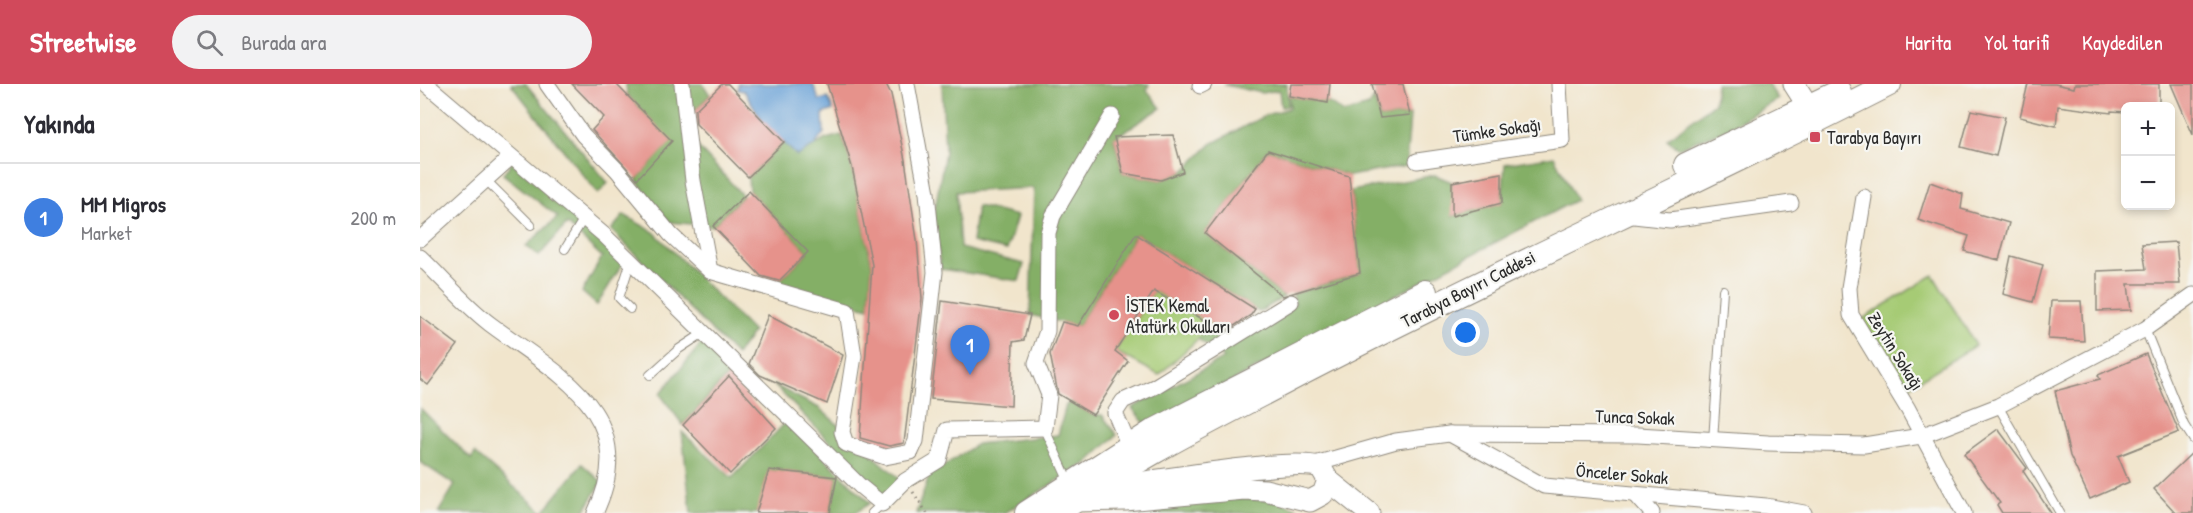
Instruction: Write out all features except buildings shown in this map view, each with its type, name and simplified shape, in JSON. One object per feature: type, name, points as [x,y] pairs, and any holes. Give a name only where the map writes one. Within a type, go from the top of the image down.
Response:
[{"type":"main road","points":[[1794,84],[1811,114]]},
{"type":"main road","name":"Tarabya Bayırı Caddesi","points":[[1811,114],[1856,84]]},
{"type":"main road","name":"Tarabya Bayırı Caddesi","points":[[1027,513],[1071,495],[1137,451],[1464,272],[1811,114],[1889,84]]},
{"type":"main road","name":"Tarabya Bayırı Caddesi","points":[[1137,451],[1677,188],[1710,187],[1803,144],[1813,131],[1811,114]]},
{"type":"main road","points":[[1137,451],[1140,475],[1154,482]]},
{"type":"main road","points":[[1071,495],[1267,466],[1317,471],[1369,513]]},
{"type":"main road","points":[[1311,503],[1290,480],[1294,469],[1317,471]]},
{"type":"main road","points":[[1071,495],[1125,500],[1244,489],[1311,503],[1323,494],[1317,471]]},
{"type":"street","points":[[426,84],[510,158],[584,218],[631,261],[860,486],[877,509],[910,478],[939,460],[947,430],[1042,425],[1049,395],[1036,363],[1047,331],[1047,233],[1053,216],[1112,116]]},
{"type":"street","points":[[546,84],[583,135],[617,170],[671,235],[710,271],[847,311],[854,356],[842,432],[846,444],[885,457],[910,478]]},
{"type":"street","points":[[682,84],[693,181],[710,271]]},
{"type":"street","points":[[885,457],[911,452],[916,441],[935,272],[927,193],[907,84]]},
{"type":"street","name":"Tümke Sokağı","points":[[1417,160],[1562,140],[1559,84]]},
{"type":"street","points":[[420,239],[510,158]]},
{"type":"street","name":"Zeytin Sokağı","points":[[1864,197],[1849,288],[1851,315],[1908,409],[1964,513]]},
{"type":"street","points":[[1621,214],[1670,219],[1791,203]]},
{"type":"street","points":[[420,257],[488,322],[541,360],[591,404],[602,422],[610,472],[595,513]]},
{"type":"street","name":"Tunca Sokak","points":[[1317,471],[1350,456],[1396,441],[1449,434],[1638,435],[1713,441],[1864,445],[1921,436],[1998,406],[2145,329],[2193,295]]},
{"type":"street","points":[[1137,451],[1115,413],[1123,401],[1154,387],[1291,302]]},
{"type":"street","name":"Önceler Sokak","points":[[1449,434],[1545,486],[1766,506],[1804,513]]},
{"type":"street","points":[[1636,495],[1652,513]]},
{"type":"lane","points":[[486,180],[531,225]]},
{"type":"lane","points":[[565,249],[584,218]]},
{"type":"lane","points":[[630,309],[619,298],[631,261]]},
{"type":"lane","points":[[1713,441],[1724,290]]},
{"type":"lane","points":[[2145,329],[2184,425],[2193,439]]},
{"type":"lane","points":[[650,375],[679,349],[705,332]]},
{"type":"lane","points":[[1998,406],[2060,513]]},
{"type":"lane","points":[[1042,425],[1071,495]]},
{"type":"path","points":[[910,478],[927,513]]},
{"type":"green space","points":[[511,84],[526,84],[608,183],[598,194]]},
{"type":"green space","points":[[626,84],[703,84],[710,95],[689,116],[696,124],[686,134],[743,196],[713,226],[669,222],[636,180],[671,141],[627,95]]},
{"type":"green space","points":[[942,84],[1149,84],[1147,90],[1161,108],[1114,138],[1123,173],[1161,180],[1183,172],[1211,144],[1266,115],[1290,108],[1289,96],[1329,103],[1344,113],[1369,106],[1374,98],[1380,118],[1410,115],[1406,166],[1349,176],[1268,150],[1205,233],[1284,297],[1259,312],[1136,234],[1078,326],[1030,315],[1034,188],[956,192],[960,248],[1024,264],[1019,281],[941,269],[933,220],[945,152]]},
{"type":"green space","points":[[1287,84],[1288,106],[1281,107],[1279,90],[1262,93],[1225,85]]},
{"type":"green space","points":[[1716,84],[1768,84],[1778,99],[1725,130],[1678,148],[1667,139],[1714,103]]},
{"type":"green space","points":[[842,135],[852,167],[872,265],[869,308],[776,284],[808,252],[749,191],[748,177],[784,142],[797,156],[826,139]]},
{"type":"green space","points":[[1554,156],[1576,200],[1147,426],[1132,408],[1224,358],[1198,339],[1213,325],[1236,338],[1295,304],[1293,294],[1360,273],[1351,191],[1435,175],[1452,182],[1453,216],[1502,203],[1505,164]]},
{"type":"green space","points":[[512,162],[625,260],[597,305],[582,292],[602,257],[567,224],[539,256],[526,246],[558,217],[503,174]]},
{"type":"green space","points":[[977,206],[1017,216],[1007,250],[972,242]]},
{"type":"green space","points":[[624,215],[654,232],[753,332],[736,355],[611,230]]},
{"type":"green space","points":[[1933,275],[1976,345],[1904,390],[1861,320]]},
{"type":"green space","points":[[1154,291],[1213,325],[1159,375],[1115,351]]},
{"type":"green space","points":[[705,339],[734,368],[683,425],[660,394]]},
{"type":"green space","points":[[774,385],[819,408],[900,479],[884,497]]},
{"type":"green space","points":[[1071,402],[1093,415],[1102,415],[1117,435],[1087,463],[1004,513],[916,513],[929,476],[977,444],[1058,435],[1066,405]]},
{"type":"green space","points":[[420,408],[471,459],[475,453],[543,512],[582,464],[602,482],[583,513],[438,513],[455,485],[420,462]]},
{"type":"green space","points":[[787,421],[870,503],[855,513],[830,513],[837,477],[769,470],[757,513],[691,513],[682,432],[732,478]]},
{"type":"green space","points":[[1224,497],[1279,501],[1306,513],[1133,513]]},
{"type":"water","points":[[738,84],[813,84],[819,100],[828,98],[833,110],[823,114],[824,133],[814,146],[797,156],[763,121],[744,91],[738,90]]},
{"type":"place","name":"Tarabya Bayırı","points":[[1815,137]]},
{"type":"place","name":"İSTEK Kemal Atatürk Okulları","points":[[1114,315]]},
{"type":"place","name":"MM Migros","points":[[970,375]]}]
